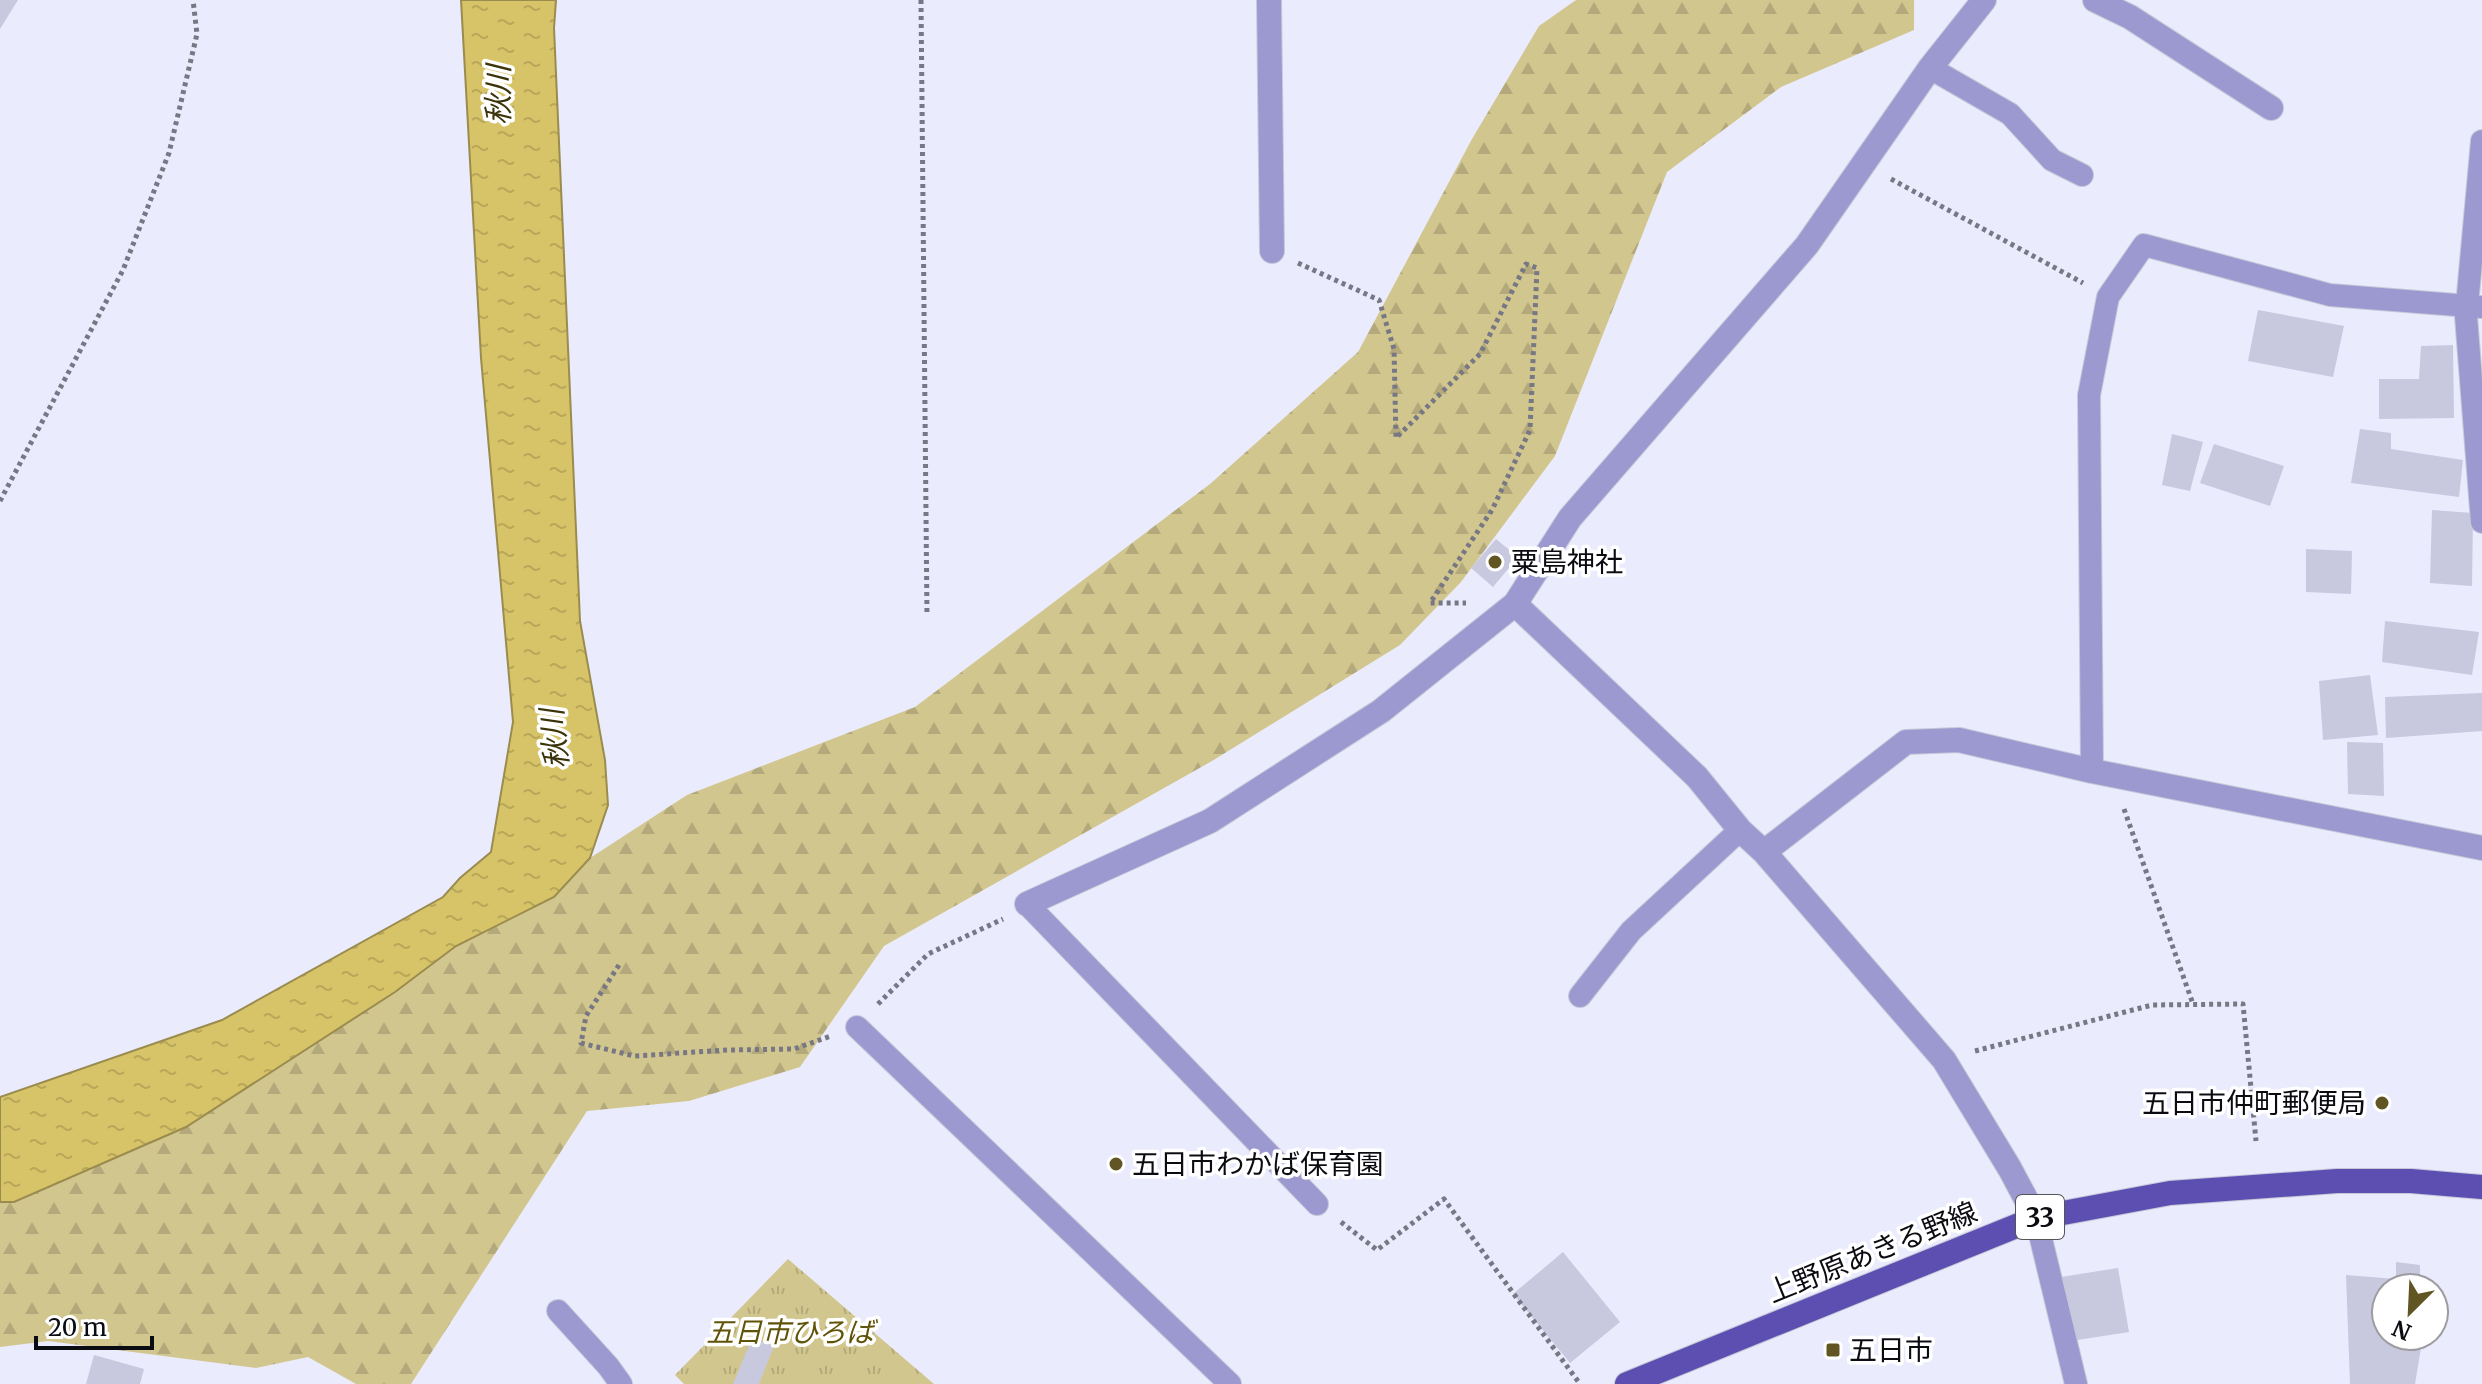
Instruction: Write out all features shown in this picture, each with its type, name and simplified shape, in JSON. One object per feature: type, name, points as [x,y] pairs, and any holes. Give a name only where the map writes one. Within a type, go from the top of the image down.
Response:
[{"type":"main road","name":"上野原あきる野線","points":[[1627,1384],[1657,1378],[2036,1218],[2170,1193],[2337,1181],[2411,1181],[2482,1187]]},
{"type":"street","points":[[1269,0],[1272,251]]},
{"type":"street","points":[[1027,904],[1210,821],[1381,711],[1515,604],[1570,518],[1807,245],[1930,68],[1984,0]]},
{"type":"street","points":[[2095,0],[2130,17],[2271,108]]},
{"type":"street","points":[[1515,604],[1697,777],[1740,830],[1764,852],[1944,1060],[2036,1218]]},
{"type":"street","points":[[1764,852],[1906,742],[1959,740],[2102,773],[2482,848]]},
{"type":"lane","points":[[1930,68],[2010,114],[2052,160],[2082,175]]},
{"type":"lane","points":[[2482,141],[2474,305],[2482,522]]},
{"type":"lane","points":[[2102,773],[2088,558],[2089,395],[2108,297],[2144,245],[2330,295],[2474,305]]},
{"type":"lane","points":[[1580,996],[1631,931],[1740,830]]},
{"type":"lane","points":[[1027,904],[1317,1204]]},
{"type":"lane","points":[[857,1027],[1230,1384]]},
{"type":"lane","points":[[2036,1218],[2076,1384]]},
{"type":"lane","points":[[558,1311],[621,1384]]},
{"type":"path","points":[[0,501],[123,270],[169,153],[197,34],[193,0]]},
{"type":"path","points":[[921,0],[927,616]]},
{"type":"path","points":[[1864,164],[2108,297]]},
{"type":"path","points":[[1272,251],[1379,300],[1394,349],[1396,438],[1480,354],[1526,264],[1537,268],[1530,430],[1492,510],[1430,603],[1515,604]]},
{"type":"path","points":[[2102,773],[2193,1004]]},
{"type":"path","points":[[619,965],[586,1016],[581,1043],[634,1056],[794,1049],[857,1027],[928,954],[998,922],[1027,904]]},
{"type":"path","points":[[1944,1060],[2152,1005],[2243,1004],[2256,1141]]},
{"type":"path","points":[[1317,1204],[1377,1250],[1444,1199],[1580,1384]]},
{"type":"green space","points":[[1576,0],[1914,0],[1914,30],[1781,87],[1667,172],[1555,456],[1461,582],[1400,645],[1212,761],[884,946],[800,1067],[689,1101],[587,1111],[411,1384],[356,1384],[308,1357],[256,1368],[48,1341],[0,1347],[0,1202],[14,1202],[186,1127],[395,992],[456,946],[554,897],[590,858],[687,795],[915,707],[1210,484],[1358,352],[1472,139],[1539,26]]},
{"type":"green space","name":"五日市ひろば","points":[[788,1259],[934,1384],[684,1384],[675,1375]]},
{"type":"water","name":"秋川","points":[[461,0],[556,0],[554,28],[580,621],[605,760],[608,805],[590,858],[554,897],[456,946],[395,992],[186,1127],[14,1202],[0,1202],[0,1097],[222,1020],[443,897],[491,852],[513,722],[481,358]]},
{"type":"building","points":[[0,0],[18,0],[0,29]]},
{"type":"building","points":[[2258,310],[2344,326],[2333,377],[2248,361]]},
{"type":"building","points":[[2453,345],[2454,418],[2379,419],[2379,379],[2419,379],[2421,346]]},
{"type":"building","points":[[2360,429],[2391,433],[2391,449],[2463,460],[2459,497],[2351,483]]},
{"type":"building","points":[[2172,434],[2203,442],[2190,491],[2162,485]]},
{"type":"building","points":[[2214,444],[2284,466],[2270,506],[2200,483]]},
{"type":"building","points":[[2432,510],[2473,513],[2472,586],[2430,583]]},
{"type":"building","name":"粟島神社","points":[[1496,539],[1518,557],[1493,587],[1471,568]]},
{"type":"building","points":[[2306,549],[2352,551],[2351,594],[2306,592]]},
{"type":"building","points":[[2385,621],[2479,632],[2472,675],[2382,662]]},
{"type":"building","points":[[2370,675],[2378,735],[2323,740],[2319,681]]},
{"type":"building","points":[[2482,693],[2482,731],[2386,738],[2385,697]]},
{"type":"building","points":[[2347,742],[2383,743],[2384,796],[2348,794]]},
{"type":"building","points":[[1563,1252],[1620,1322],[1570,1363],[1513,1294]]},
{"type":"building","points":[[2396,1262],[2420,1265],[2420,1272],[2396,1272]]},
{"type":"building","points":[[2118,1268],[2129,1332],[2071,1341],[2061,1277]]},
{"type":"building","points":[[2346,1275],[2370,1277],[2370,1352],[2420,1352],[2415,1384],[2350,1384]]},
{"type":"building","points":[[752,1338],[774,1346],[759,1384],[733,1384]]},
{"type":"building","points":[[94,1355],[144,1369],[140,1384],[86,1384]]},
{"type":"place","name":"粟島神社","points":[[1495,562]]},
{"type":"place","name":"五日市仲町郵便局","points":[[2382,1103]]},
{"type":"place","name":"五日市わかば保育園","points":[[1116,1164]]},
{"type":"place","name":"五日市","points":[[1833,1350]]}]
